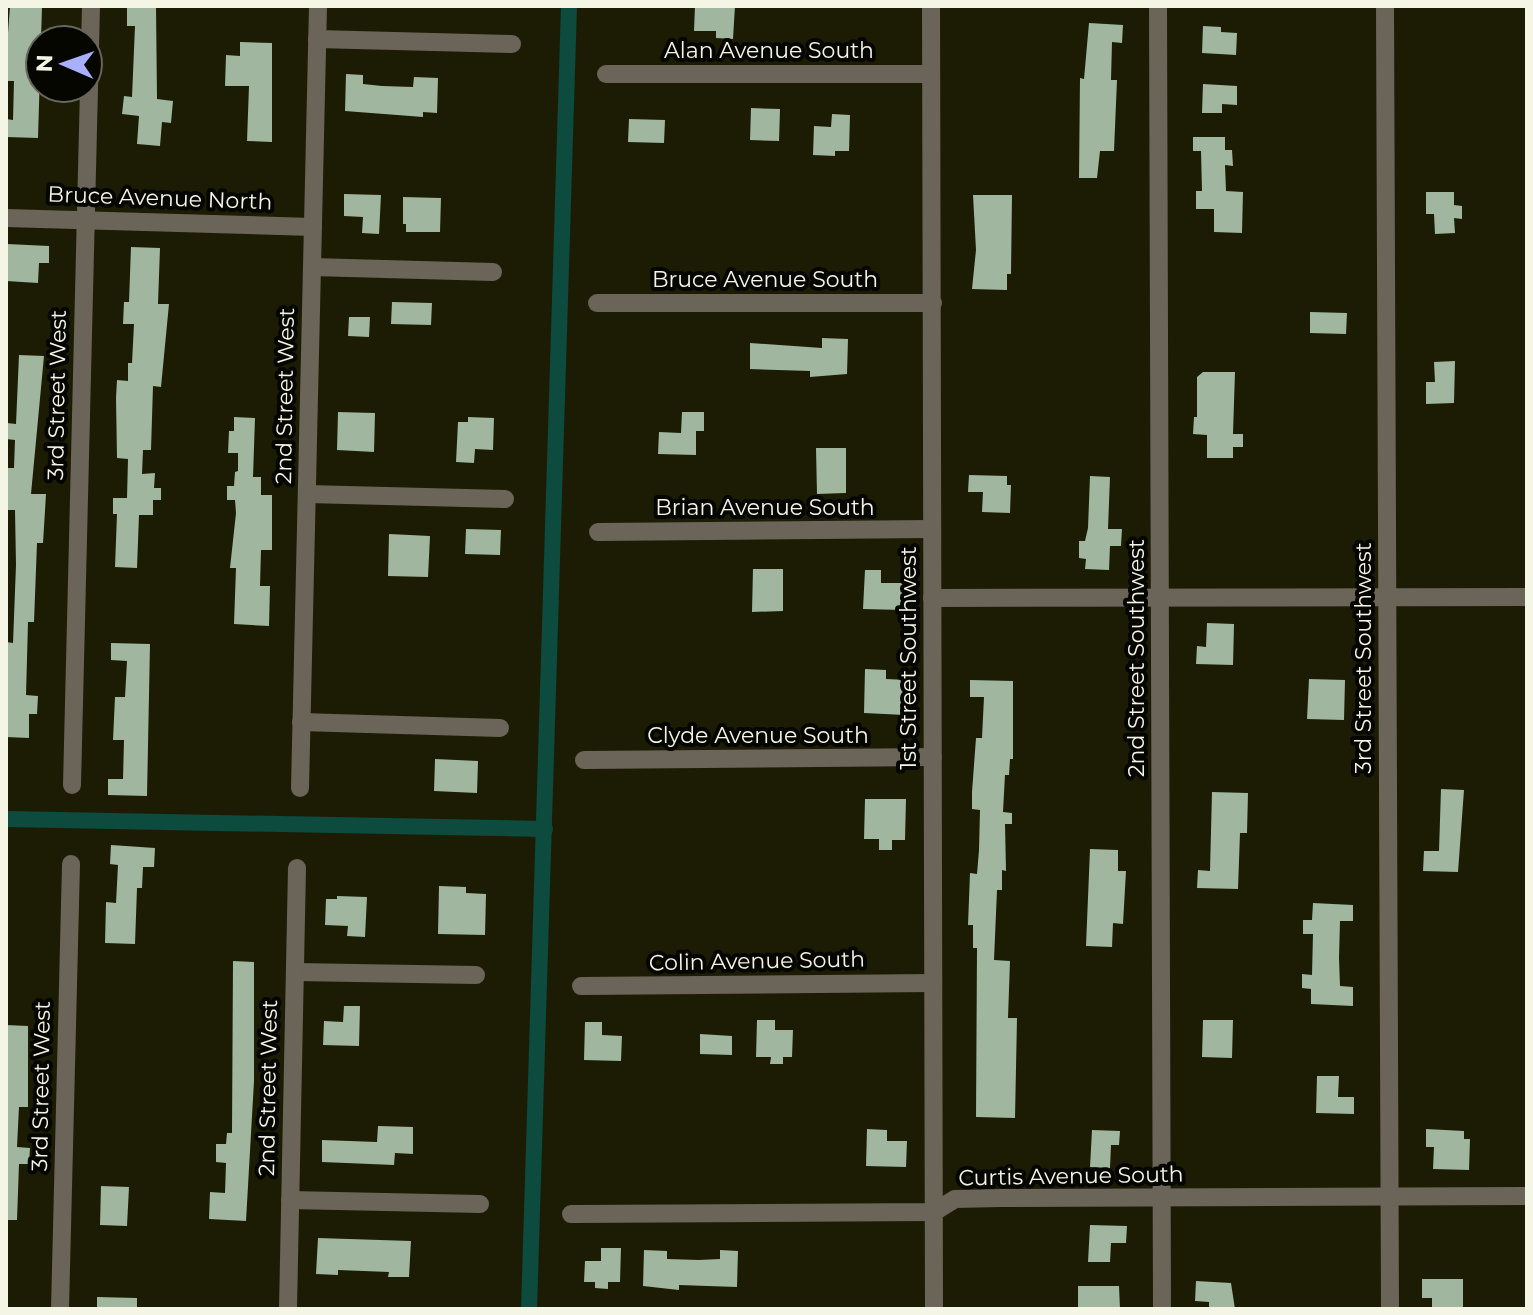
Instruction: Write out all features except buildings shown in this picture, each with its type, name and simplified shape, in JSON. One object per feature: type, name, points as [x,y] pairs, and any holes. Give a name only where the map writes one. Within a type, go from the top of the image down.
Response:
[{"type":"street","name":"3rd Street West","points":[[72,785],[91,6]]},
{"type":"street","name":"2nd Street West","points":[[300,788],[318,6]]},
{"type":"street","name":"1st Street Southwest","points":[[931,6],[934,1309]]},
{"type":"street","name":"2nd Street Southwest","points":[[1158,6],[1162,1309]]},
{"type":"street","name":"3rd Street Southwest","points":[[1385,6],[1390,1309]]},
{"type":"street","points":[[317,39],[512,44]]},
{"type":"street","name":"Alan Avenue South","points":[[606,74],[931,74]]},
{"type":"street","name":"Bruce Avenue North","points":[[6,218],[313,227]]},
{"type":"street","points":[[312,267],[493,272]]},
{"type":"street","name":"Bruce Avenue South","points":[[597,303],[933,303]]},
{"type":"street","points":[[307,494],[505,499]]},
{"type":"street","name":"Brian Avenue South","points":[[598,532],[932,529]]},
{"type":"street","points":[[932,598],[1527,597]]},
{"type":"street","points":[[301,722],[500,728]]},
{"type":"street","name":"Clyde Avenue South","points":[[584,760],[933,757]]},
{"type":"street","name":"3rd Street West","points":[[60,1309],[71,864]]},
{"type":"street","name":"2nd Street West","points":[[288,1309],[297,868]]},
{"type":"street","points":[[295,972],[476,975]]},
{"type":"street","name":"Colin Avenue South","points":[[581,986],[933,983]]},
{"type":"street","name":"Curtis Avenue South","points":[[571,1214],[934,1212],[955,1199],[1527,1196]]},
{"type":"street","points":[[290,1200],[480,1204]]},
{"type":"waterway","points":[[529,1309],[569,6]]},
{"type":"waterway","points":[[6,819],[545,829]]}]
